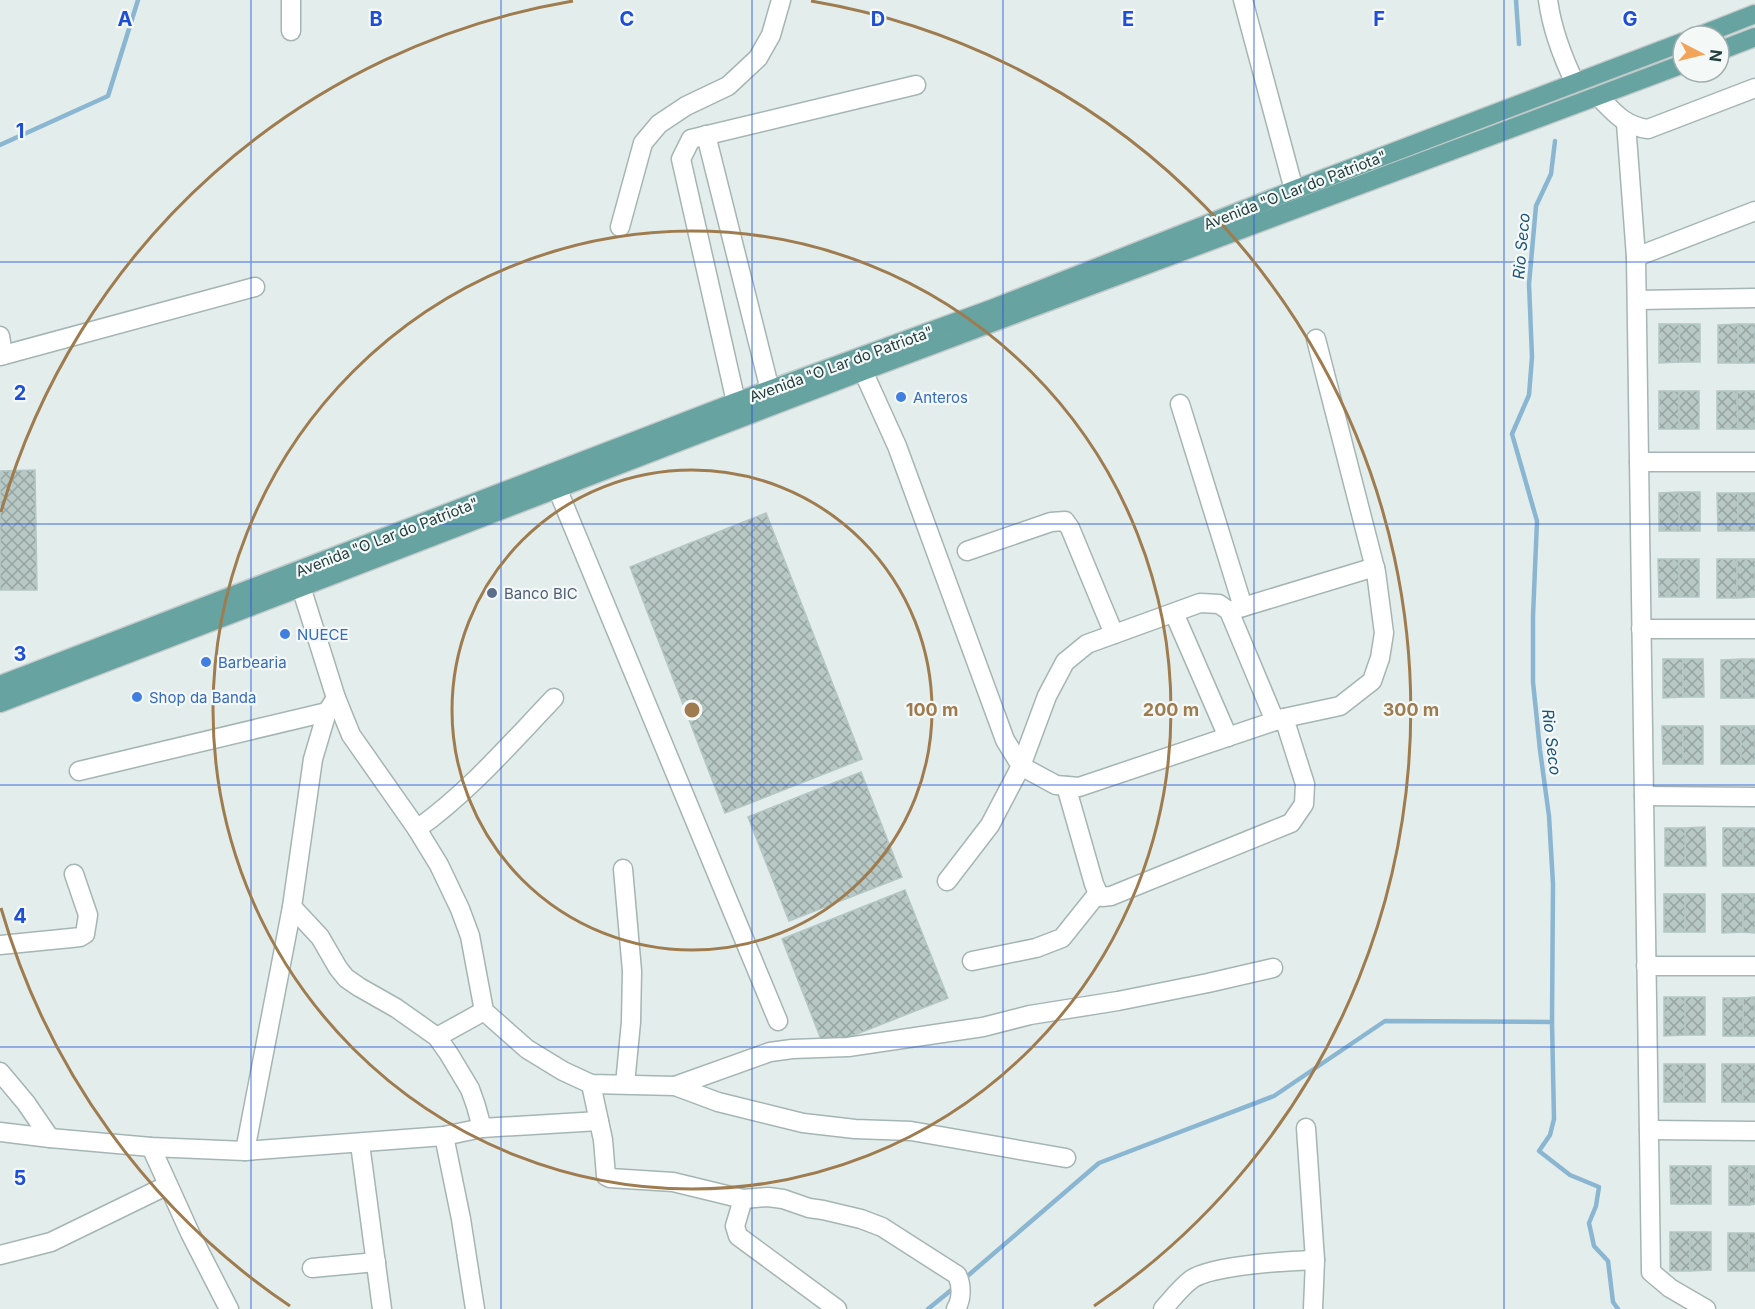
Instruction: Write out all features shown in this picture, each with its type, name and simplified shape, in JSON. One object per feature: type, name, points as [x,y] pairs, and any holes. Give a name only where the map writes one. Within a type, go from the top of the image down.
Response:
[{"type":"main road","points":[[1730,24],[1755,14]]},
{"type":"main road","points":[[1731,46],[1755,37]]},
{"type":"main road","name":"Avenida \"O Lar do Patriota\"","points":[[0,685],[736,402],[994,308],[1294,190],[1671,47]]},
{"type":"main road","name":"Avenida \"O Lar do Patriota\"","points":[[0,703],[863,371],[1671,69]]},
{"type":"street","points":[[291,0],[291,31]]},
{"type":"street","points":[[620,227],[643,143],[659,124],[686,106],[728,86],[758,58],[771,35],[781,0]]},
{"type":"street","points":[[1243,0],[1294,190]]},
{"type":"street","points":[[1548,0],[1551,22],[1561,53],[1567,86]]},
{"type":"street","points":[[736,402],[681,159],[691,139],[916,85]]},
{"type":"street","points":[[1598,96],[1626,123],[1637,128],[1648,129],[1755,88]]},
{"type":"street","points":[[1626,123],[1636,257],[1651,1272],[1670,1288],[1706,1309]]},
{"type":"street","points":[[706,135],[770,390]]},
{"type":"street","points":[[1636,257],[1755,211]]},
{"type":"street","points":[[0,336],[2,356],[255,286]]},
{"type":"street","points":[[1636,300],[1755,298]]},
{"type":"street","points":[[863,371],[897,446],[1005,740],[1021,766],[1056,785],[1079,787],[1279,720],[1340,706],[1372,681],[1380,658],[1384,633],[1375,567],[1316,339]]},
{"type":"street","points":[[1066,786],[1098,893],[1102,897],[1111,896],[1291,823],[1304,804],[1305,784],[1236,609],[1180,404]]},
{"type":"street","points":[[1639,462],[1755,462]]},
{"type":"street","points":[[557,488],[778,1021]]},
{"type":"street","points":[[967,550],[1051,522],[1065,520],[1114,634]]},
{"type":"street","points":[[947,881],[990,825],[1021,766],[1047,696],[1065,662],[1087,644],[1200,603],[1219,604],[1236,609],[1375,567]]},
{"type":"street","points":[[301,587],[331,705],[417,829],[439,866],[470,936],[484,1011],[527,1049],[563,1071],[591,1084],[625,1083],[675,1086],[718,1102],[803,1123],[855,1129],[911,1131],[1066,1158]]},
{"type":"street","points":[[1174,613],[1228,737]]},
{"type":"street","points":[[1641,629],[1755,629]]},
{"type":"street","points":[[417,829],[443,811],[461,794],[554,698]]},
{"type":"street","points":[[78,771],[331,705]]},
{"type":"street","points":[[245,1152],[292,907],[313,759],[331,705]]},
{"type":"street","points":[[1644,796],[1755,797]]},
{"type":"street","points":[[623,869],[632,971],[625,1083]]},
{"type":"street","points":[[0,945],[71,939],[85,934],[88,915],[74,874]]},
{"type":"street","points":[[972,961],[1036,948],[1062,938],[1098,893]]},
{"type":"street","points":[[292,907],[320,937],[346,978],[396,1008],[437,1037],[470,1089],[482,1128]]},
{"type":"street","points":[[1646,966],[1755,966]]},
{"type":"street","points":[[675,1086],[770,1052],[848,1047],[983,1027],[1030,1015],[1118,1001],[1273,968]]},
{"type":"street","points":[[437,1037],[484,1011]]},
{"type":"street","points":[[0,1072],[26,1102],[50,1138]]},
{"type":"street","points":[[591,1084],[603,1140],[606,1176],[673,1182],[743,1199],[768,1197],[783,1199],[809,1209],[842,1214],[882,1227],[957,1275],[961,1292],[956,1309]]},
{"type":"street","points":[[0,1132],[151,1147],[245,1152],[444,1136],[482,1128],[599,1121]]},
{"type":"street","points":[[1306,1128],[1316,1260],[1313,1309]]},
{"type":"street","points":[[1649,1130],[1755,1131]]},
{"type":"street","points":[[444,1136],[476,1309]]},
{"type":"street","points":[[360,1144],[382,1309]]},
{"type":"street","points":[[151,1147],[190,1233],[229,1309]]},
{"type":"street","points":[[0,1255],[51,1242],[168,1185]]},
{"type":"street","points":[[743,1199],[735,1226],[738,1236],[837,1309]]},
{"type":"street","points":[[1163,1309],[1179,1290],[1194,1278],[1220,1270],[1316,1260]]},
{"type":"street","points":[[312,1268],[376,1262]]},
{"type":"building","points":[[1659,324],[1679,324],[1680,362],[1659,363]]},
{"type":"building","points":[[1679,324],[1700,324],[1700,362],[1680,362]]},
{"type":"building","points":[[1738,324],[1755,324],[1755,363],[1738,363]]},
{"type":"building","points":[[1738,324],[1738,363],[1718,363],[1718,325]]},
{"type":"building","points":[[1659,391],[1679,391],[1679,429],[1659,429]]},
{"type":"building","points":[[1679,391],[1699,391],[1699,429],[1679,429]]},
{"type":"building","points":[[1717,391],[1737,391],[1738,429],[1717,429]]},
{"type":"building","points":[[1737,391],[1755,391],[1755,429],[1738,429]]},
{"type":"building","points":[[35,470],[37,590],[0,590],[0,471]]},
{"type":"building","points":[[1679,492],[1700,492],[1700,531],[1679,531]]},
{"type":"building","points":[[1679,492],[1679,531],[1659,531],[1659,493]]},
{"type":"building","points":[[1717,493],[1738,493],[1738,531],[1718,531]]},
{"type":"building","points":[[1738,493],[1755,493],[1755,531],[1738,531]]},
{"type":"building","points":[[766,513],[862,759],[725,813],[630,567]]},
{"type":"building","points":[[1658,559],[1679,559],[1679,597],[1659,597]]},
{"type":"building","points":[[1679,559],[1699,559],[1699,597],[1679,597]]},
{"type":"building","points":[[1717,559],[1737,559],[1737,598],[1717,598]]},
{"type":"building","points":[[1737,559],[1755,559],[1755,597],[1737,598]]},
{"type":"building","points":[[1663,659],[1683,659],[1683,697],[1663,698]]},
{"type":"building","points":[[1683,659],[1703,659],[1704,697],[1683,697]]},
{"type":"building","points":[[1742,659],[1755,659],[1755,698],[1742,698]]},
{"type":"building","points":[[1742,659],[1742,698],[1721,698],[1721,660]]},
{"type":"building","points":[[1662,726],[1683,726],[1683,764],[1663,764]]},
{"type":"building","points":[[1683,726],[1703,726],[1703,764],[1683,764]]},
{"type":"building","points":[[1721,726],[1741,726],[1741,764],[1721,764]]},
{"type":"building","points":[[1741,726],[1755,726],[1755,764],[1741,764]]},
{"type":"building","points":[[861,772],[902,877],[789,921],[748,817]]},
{"type":"building","points":[[1705,827],[1706,866],[1685,866],[1685,828]]},
{"type":"building","points":[[1665,828],[1685,828],[1685,866],[1665,866]]},
{"type":"building","points":[[1723,828],[1743,828],[1743,866],[1723,866]]},
{"type":"building","points":[[1743,828],[1755,828],[1755,866],[1743,866]]},
{"type":"building","points":[[905,890],[948,998],[824,1047],[782,939]]},
{"type":"building","points":[[1664,894],[1685,894],[1685,932],[1664,932]]},
{"type":"building","points":[[1685,894],[1705,894],[1705,932],[1685,932]]},
{"type":"building","points":[[1722,894],[1743,894],[1743,932],[1722,933]]},
{"type":"building","points":[[1743,894],[1755,894],[1755,933],[1743,932]]},
{"type":"building","points":[[1664,997],[1685,997],[1685,1035],[1664,1036]]},
{"type":"building","points":[[1685,997],[1705,997],[1705,1035],[1685,1035]]},
{"type":"building","points":[[1755,997],[1755,1036],[1743,1036],[1743,998]]},
{"type":"building","points":[[1723,998],[1743,998],[1743,1036],[1723,1036]]},
{"type":"building","points":[[1664,1064],[1684,1064],[1684,1102],[1664,1102]]},
{"type":"building","points":[[1684,1064],[1705,1064],[1705,1102],[1684,1102]]},
{"type":"building","points":[[1722,1064],[1742,1064],[1743,1102],[1722,1102]]},
{"type":"building","points":[[1742,1064],[1755,1064],[1755,1102],[1743,1102]]},
{"type":"building","points":[[1670,1166],[1691,1166],[1691,1204],[1671,1204]]},
{"type":"building","points":[[1691,1166],[1711,1166],[1711,1204],[1691,1204]]},
{"type":"building","points":[[1729,1166],[1749,1166],[1749,1205],[1729,1205]]},
{"type":"building","points":[[1749,1166],[1755,1166],[1755,1204],[1749,1205]]},
{"type":"building","points":[[1670,1232],[1690,1232],[1690,1271],[1670,1271]]},
{"type":"building","points":[[1690,1232],[1711,1232],[1711,1270],[1690,1271]]},
{"type":"building","points":[[1728,1233],[1749,1233],[1749,1271],[1728,1271]]},
{"type":"building","points":[[1749,1233],[1755,1233],[1755,1271],[1749,1271]]},
{"type":"waterway","name":"Rio Seco","points":[[0,145],[108,96],[138,0]]},
{"type":"waterway","name":"Rio Seco","points":[[1516,0],[1519,44]]},
{"type":"waterway","name":"Rio Seco","points":[[1555,141],[1551,174],[1536,206],[1529,284],[1532,357],[1529,395],[1512,434],[1537,521],[1533,682],[1549,816],[1553,884],[1554,1119],[1550,1135],[1539,1151],[1570,1175],[1599,1187],[1596,1206],[1589,1223],[1594,1246],[1608,1261],[1613,1302],[1618,1309]]},
{"type":"waterway","points":[[964,1279],[1099,1163],[1274,1096],[1385,1021],[1552,1022]]},
{"type":"waterway","points":[[928,1309],[955,1287]]},
{"type":"place","name":"Anteros","points":[[901,397]]},
{"type":"place","name":"Banco BIC","points":[[492,593]]},
{"type":"place","name":"NUECE","points":[[285,634]]},
{"type":"place","name":"Barbearia","points":[[206,662]]},
{"type":"place","name":"Shop da Banda","points":[[137,697]]}]
